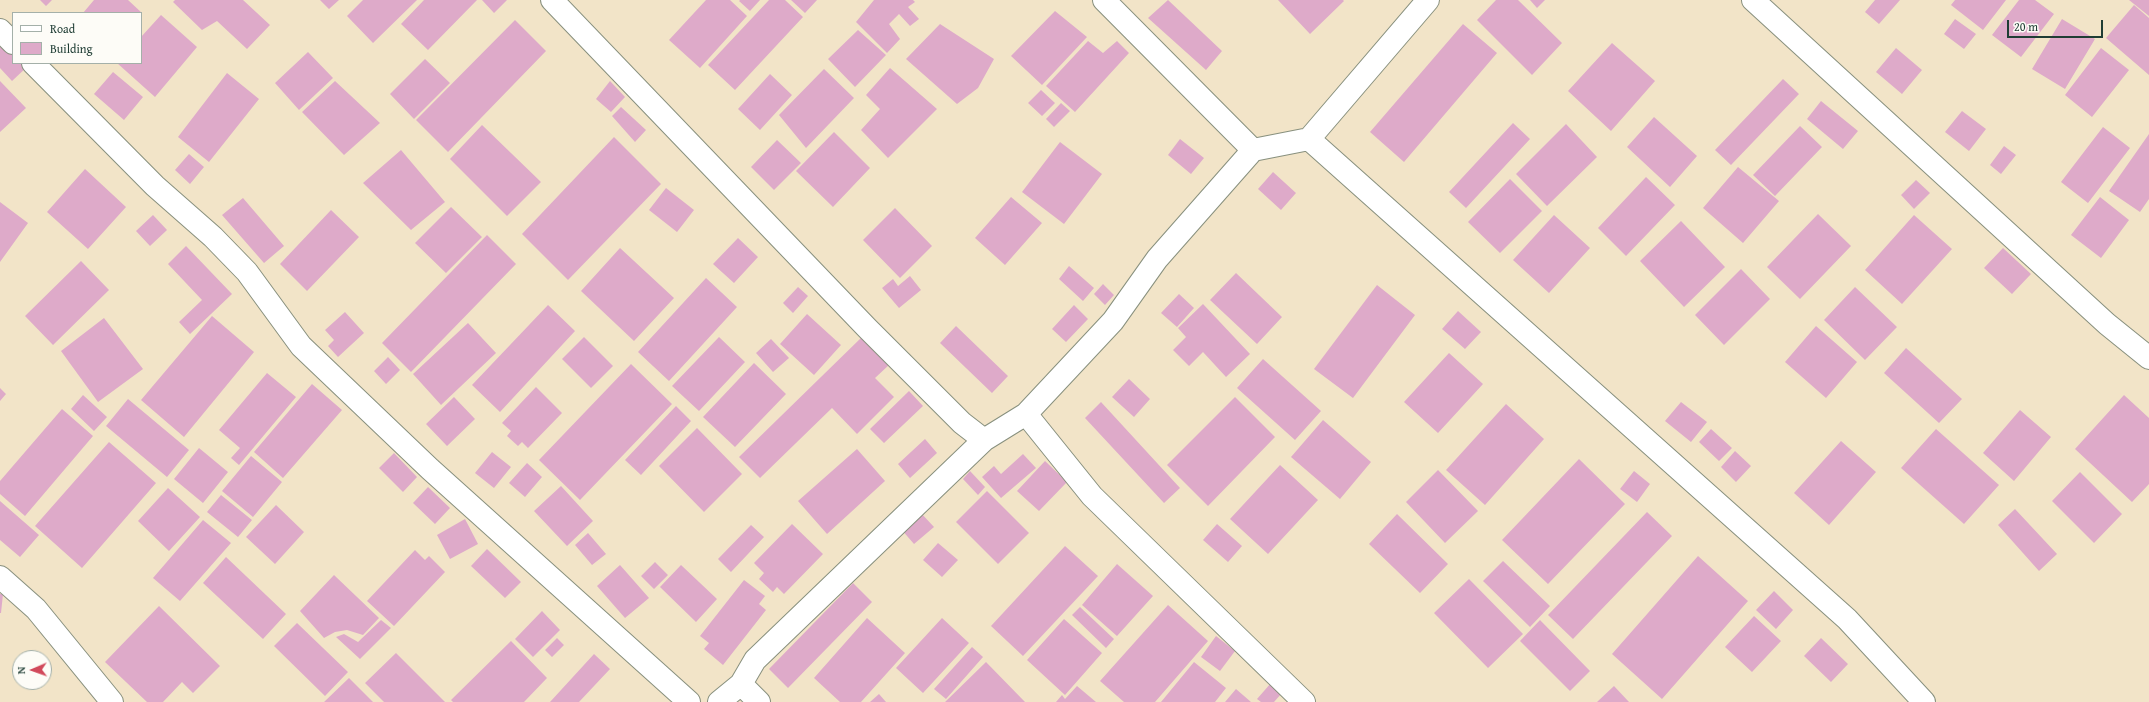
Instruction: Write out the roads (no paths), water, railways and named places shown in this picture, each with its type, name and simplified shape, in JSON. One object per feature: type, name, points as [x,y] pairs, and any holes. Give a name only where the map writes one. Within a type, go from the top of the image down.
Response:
[{"type":"street","points":[[552,0],[867,328],[962,423],[984,440]]},
{"type":"street","points":[[1104,0],[1253,150]]},
{"type":"street","points":[[719,702],[741,684],[755,660],[984,440],[1026,414],[1113,321],[1157,259],[1253,150],[1309,139],[1428,0]]},
{"type":"street","points":[[1753,0],[2107,324],[2149,358]]},
{"type":"street","points":[[0,30],[12,42]]},
{"type":"street","points":[[33,64],[155,186],[213,237],[247,272],[301,346],[430,469],[689,702]]},
{"type":"street","points":[[1309,139],[1847,619],[1924,702]]},
{"type":"street","points":[[1026,414],[1092,496],[1304,702]]},
{"type":"street","points":[[0,577],[36,609],[112,702]]},
{"type":"street","points":[[741,684],[759,702]]}]
